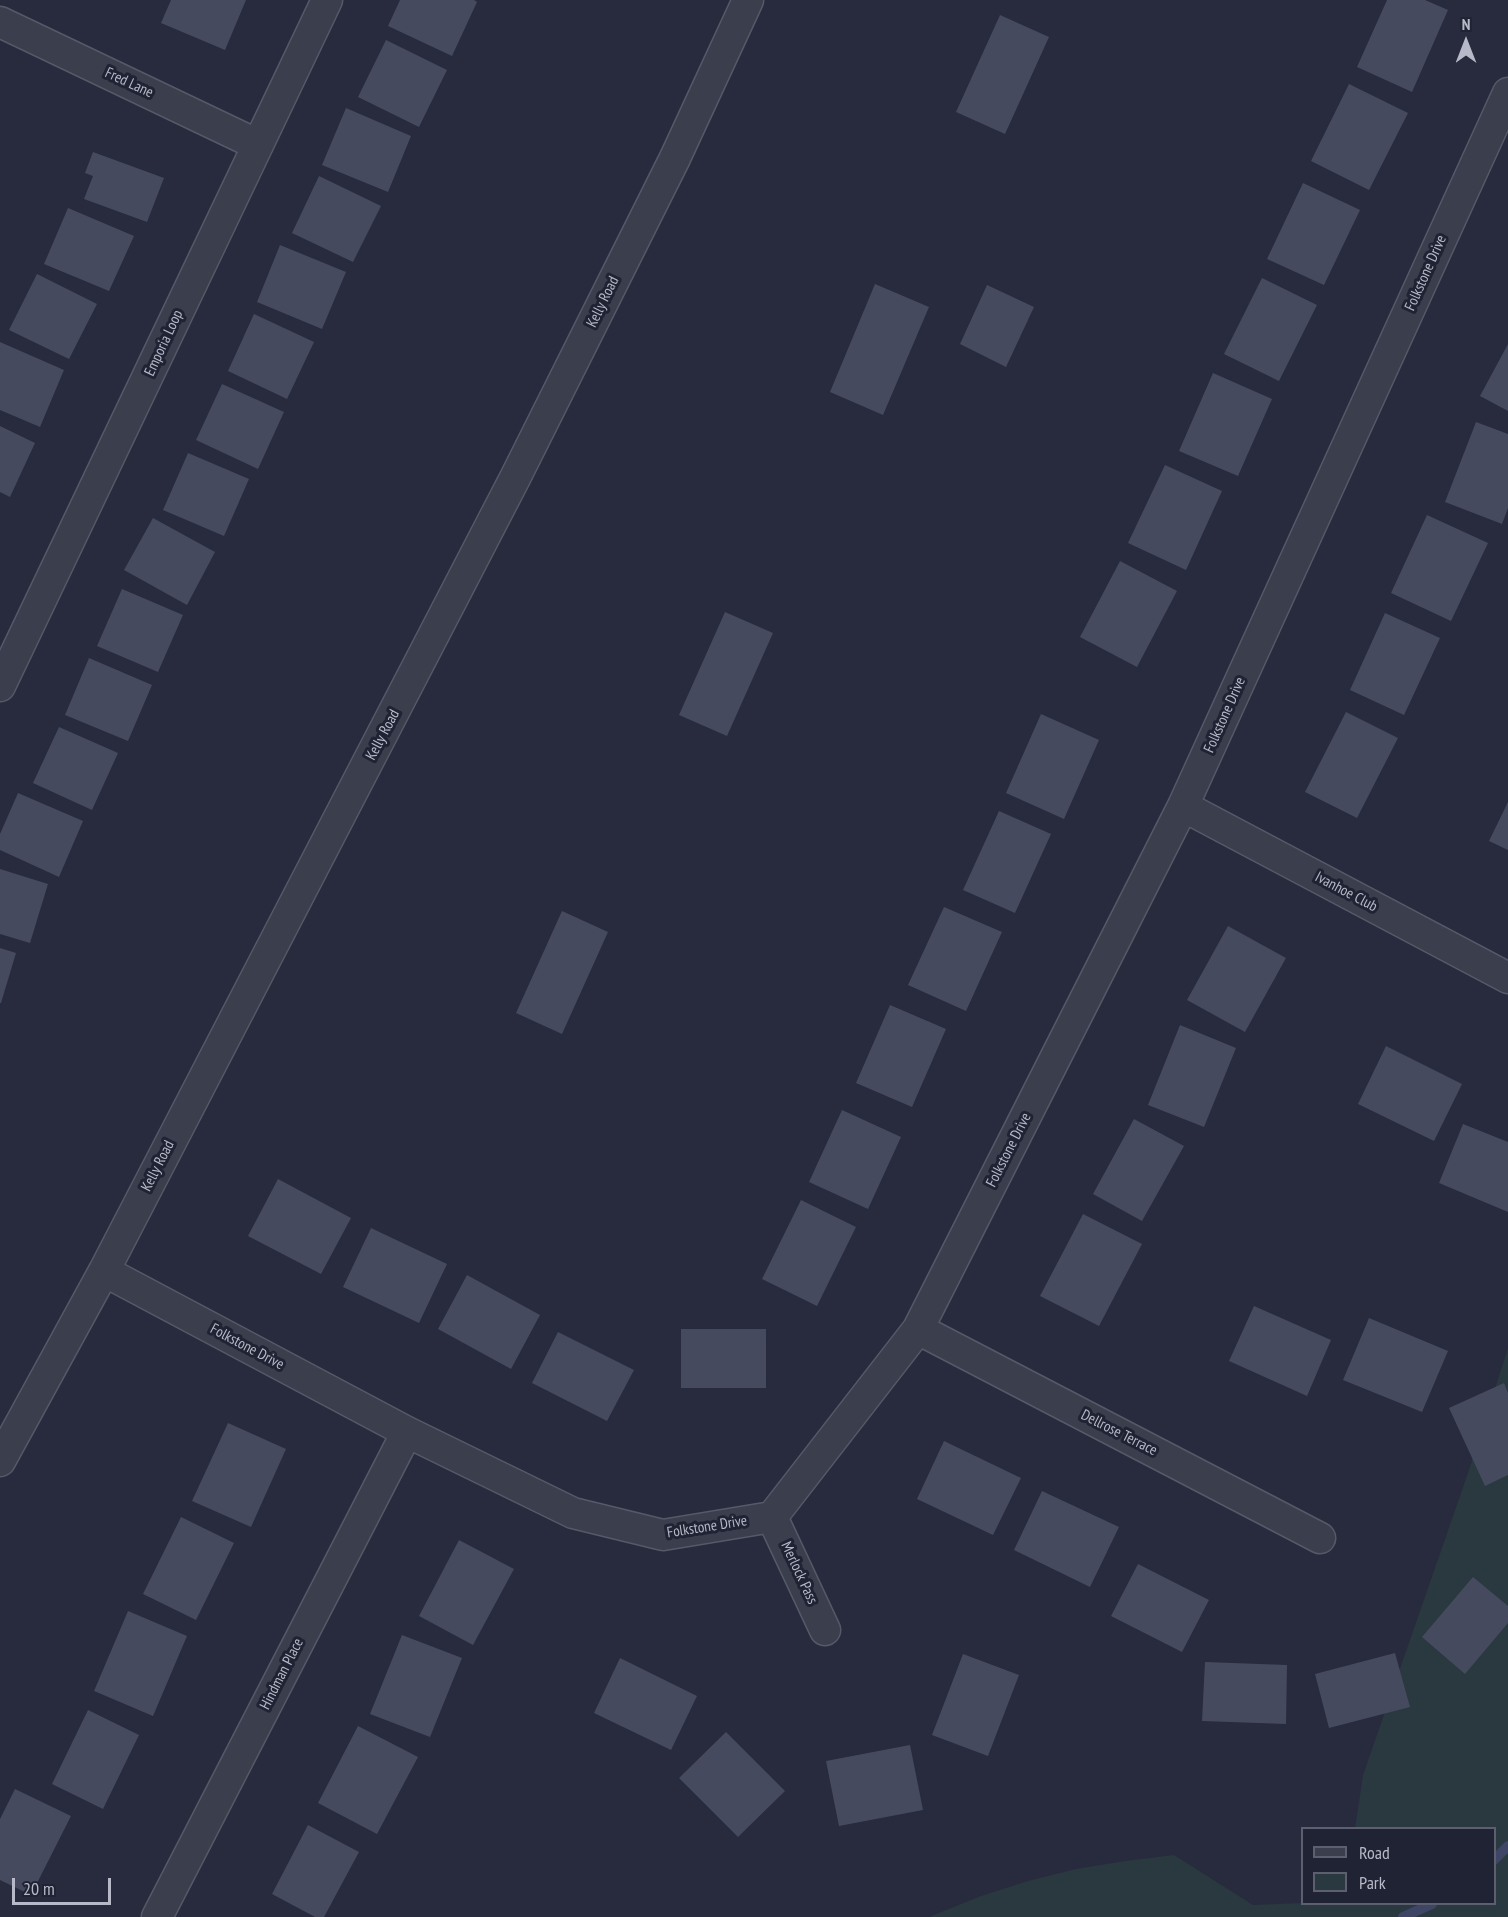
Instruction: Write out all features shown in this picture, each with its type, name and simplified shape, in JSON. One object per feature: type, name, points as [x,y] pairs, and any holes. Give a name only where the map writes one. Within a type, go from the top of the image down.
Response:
[{"type":"street","name":"Emporia Loop","points":[[0,686],[327,0]]},
{"type":"street","name":"Kelly Road","points":[[0,1461],[104,1271],[520,468],[675,158],[748,0]]},
{"type":"street","name":"Fred Lane","points":[[0,22],[258,145]]},
{"type":"street","name":"Folkstone Drive","points":[[104,1271],[407,1432],[573,1513],[663,1535],[772,1516],[918,1329],[1183,806],[1508,93]]},
{"type":"street","name":"Ivanhoe Club","points":[[1183,806],[1508,978]]},
{"type":"street","name":"Dellrose Terrace","points":[[918,1329],[1320,1538]]},
{"type":"street","name":"Hindman Place","points":[[157,1917],[407,1432]]},
{"type":"street","name":"Merlock Pass","points":[[772,1516],[825,1630]]},
{"type":"green space","points":[[1508,1348],[1508,1917],[929,1917],[981,1896],[1028,1881],[1076,1869],[1174,1855],[1253,1905],[1301,1903],[1301,1905],[1496,1905],[1496,1827],[1355,1827],[1363,1775],[1468,1473]]},
{"type":"building","points":[[171,0],[246,0],[225,50],[161,23]]},
{"type":"building","points":[[400,0],[474,0],[477,2],[452,56],[388,26]]},
{"type":"building","points":[[1387,0],[1425,0],[1448,10],[1412,92],[1357,67]]},
{"type":"building","points":[[1000,15],[1049,37],[1005,134],[956,112]]},
{"type":"building","points":[[386,40],[447,70],[419,127],[358,97]]},
{"type":"building","points":[[1349,84],[1408,113],[1369,190],[1311,161]]},
{"type":"building","points":[[346,108],[411,136],[388,192],[322,165]]},
{"type":"building","points":[[93,152],[164,178],[147,222],[84,199],[93,176],[85,173]]},
{"type":"building","points":[[319,176],[381,206],[353,262],[292,233]]},
{"type":"building","points":[[1303,183],[1360,210],[1324,285],[1267,259]]},
{"type":"building","points":[[68,208],[134,236],[109,291],[44,264]]},
{"type":"building","points":[[280,245],[346,272],[322,329],[257,302]]},
{"type":"building","points":[[37,274],[97,304],[69,359],[9,330]]},
{"type":"building","points":[[1262,278],[1317,305],[1279,381],[1224,354]]},
{"type":"building","points":[[875,284],[929,307],[883,415],[830,392]]},
{"type":"building","points":[[987,285],[1034,307],[1006,367],[960,344]]},
{"type":"building","points":[[254,314],[314,342],[287,399],[228,371]]},
{"type":"building","points":[[0,342],[64,370],[40,427],[0,410]]},
{"type":"building","points":[[1508,344],[1508,411],[1480,396]]},
{"type":"building","points":[[1213,373],[1272,399],[1238,476],[1179,451]]},
{"type":"building","points":[[222,384],[284,412],[258,469],[196,440]]},
{"type":"building","points":[[1476,422],[1508,434],[1508,508],[1502,524],[1445,502]]},
{"type":"building","points":[[0,426],[35,443],[10,497],[0,492]]},
{"type":"building","points":[[188,453],[249,479],[224,536],[163,510]]},
{"type":"building","points":[[1165,465],[1222,491],[1186,570],[1128,543]]},
{"type":"building","points":[[1427,515],[1488,543],[1451,621],[1391,593]]},
{"type":"building","points":[[153,518],[215,552],[187,605],[124,570]]},
{"type":"building","points":[[1120,561],[1177,591],[1137,667],[1080,637]]},
{"type":"building","points":[[122,589],[183,615],[158,672],[97,646]]},
{"type":"building","points":[[725,612],[773,633],[727,736],[679,715]]},
{"type":"building","points":[[1385,613],[1440,638],[1404,715],[1350,690]]},
{"type":"building","points":[[89,658],[152,685],[128,741],[65,715]]},
{"type":"building","points":[[1346,712],[1398,738],[1357,818],[1305,792]]},
{"type":"building","points":[[1041,714],[1099,740],[1064,819],[1006,793]]},
{"type":"building","points":[[59,727],[118,753],[92,810],[33,783]]},
{"type":"building","points":[[18,793],[83,821],[59,877],[0,850],[0,834]]},
{"type":"building","points":[[1508,802],[1508,850],[1489,841]]},
{"type":"building","points":[[999,811],[1051,834],[1015,913],[963,890]]},
{"type":"building","points":[[0,869],[48,884],[30,943],[0,934]]},
{"type":"building","points":[[944,907],[1002,932],[966,1011],[908,985]]},
{"type":"building","points":[[562,911],[608,932],[562,1034],[516,1013]]},
{"type":"building","points":[[1228,926],[1286,958],[1245,1032],[1187,1000]]},
{"type":"building","points":[[0,948],[16,953],[1,1003],[0,1003]]},
{"type":"building","points":[[890,1005],[946,1029],[912,1107],[856,1083]]},
{"type":"building","points":[[1180,1025],[1236,1048],[1204,1127],[1148,1105]]},
{"type":"building","points":[[1386,1046],[1462,1084],[1434,1141],[1358,1104]]},
{"type":"building","points":[[842,1110],[901,1137],[868,1209],[809,1182]]},
{"type":"building","points":[[1134,1119],[1184,1146],[1142,1221],[1093,1194]]},
{"type":"building","points":[[1463,1124],[1508,1142],[1508,1212],[1439,1183]]},
{"type":"building","points":[[278,1179],[351,1218],[321,1274],[248,1236]]},
{"type":"building","points":[[801,1200],[856,1227],[817,1306],[762,1279]]},
{"type":"building","points":[[1083,1214],[1142,1244],[1099,1326],[1040,1296]]},
{"type":"building","points":[[371,1228],[447,1264],[419,1323],[343,1287]]},
{"type":"building","points":[[467,1275],[540,1315],[511,1369],[438,1329]]},
{"type":"building","points":[[1254,1306],[1331,1340],[1307,1396],[1229,1361]]},
{"type":"building","points":[[1369,1318],[1448,1351],[1422,1412],[1343,1380]]},
{"type":"building","points":[[681,1329],[766,1329],[766,1388],[681,1388]]},
{"type":"building","points":[[558,1332],[634,1370],[607,1421],[532,1383]]},
{"type":"building","points":[[1504,1383],[1508,1393],[1508,1475],[1485,1486],[1449,1408]]},
{"type":"building","points":[[228,1423],[286,1449],[251,1527],[192,1501]]},
{"type":"building","points":[[944,1441],[1021,1478],[993,1535],[917,1499]]},
{"type":"building","points":[[1042,1491],[1119,1527],[1090,1587],[1014,1550]]},
{"type":"building","points":[[181,1517],[234,1543],[196,1620],[143,1594]]},
{"type":"building","points":[[459,1540],[514,1569],[473,1645],[419,1616]]},
{"type":"building","points":[[1138,1564],[1209,1600],[1182,1652],[1111,1616]]},
{"type":"building","points":[[1473,1577],[1508,1606],[1508,1623],[1465,1674],[1422,1637]]},
{"type":"building","points":[[128,1611],[187,1636],[153,1716],[94,1691]]},
{"type":"building","points":[[402,1635],[462,1658],[430,1737],[370,1714]]},
{"type":"building","points":[[1395,1653],[1410,1707],[1329,1728],[1315,1674]]},
{"type":"building","points":[[963,1654],[1019,1675],[988,1756],[932,1735]]},
{"type":"building","points":[[620,1658],[697,1696],[671,1750],[594,1713]]},
{"type":"building","points":[[1205,1662],[1287,1665],[1286,1724],[1202,1721]]},
{"type":"building","points":[[88,1710],[139,1735],[103,1809],[52,1784]]},
{"type":"building","points":[[358,1726],[418,1757],[377,1834],[318,1803]]},
{"type":"building","points":[[726,1732],[785,1791],[738,1837],[679,1778]]},
{"type":"building","points":[[910,1745],[923,1810],[839,1826],[826,1761]]},
{"type":"building","points":[[15,1789],[71,1816],[31,1895],[0,1880],[0,1819]]},
{"type":"building","points":[[308,1825],[359,1852],[324,1917],[315,1917],[272,1894]]},
{"type":"waterway","points":[[1496,1858],[1508,1846]]},
{"type":"waterway","points":[[1403,1917],[1430,1905]]}]
